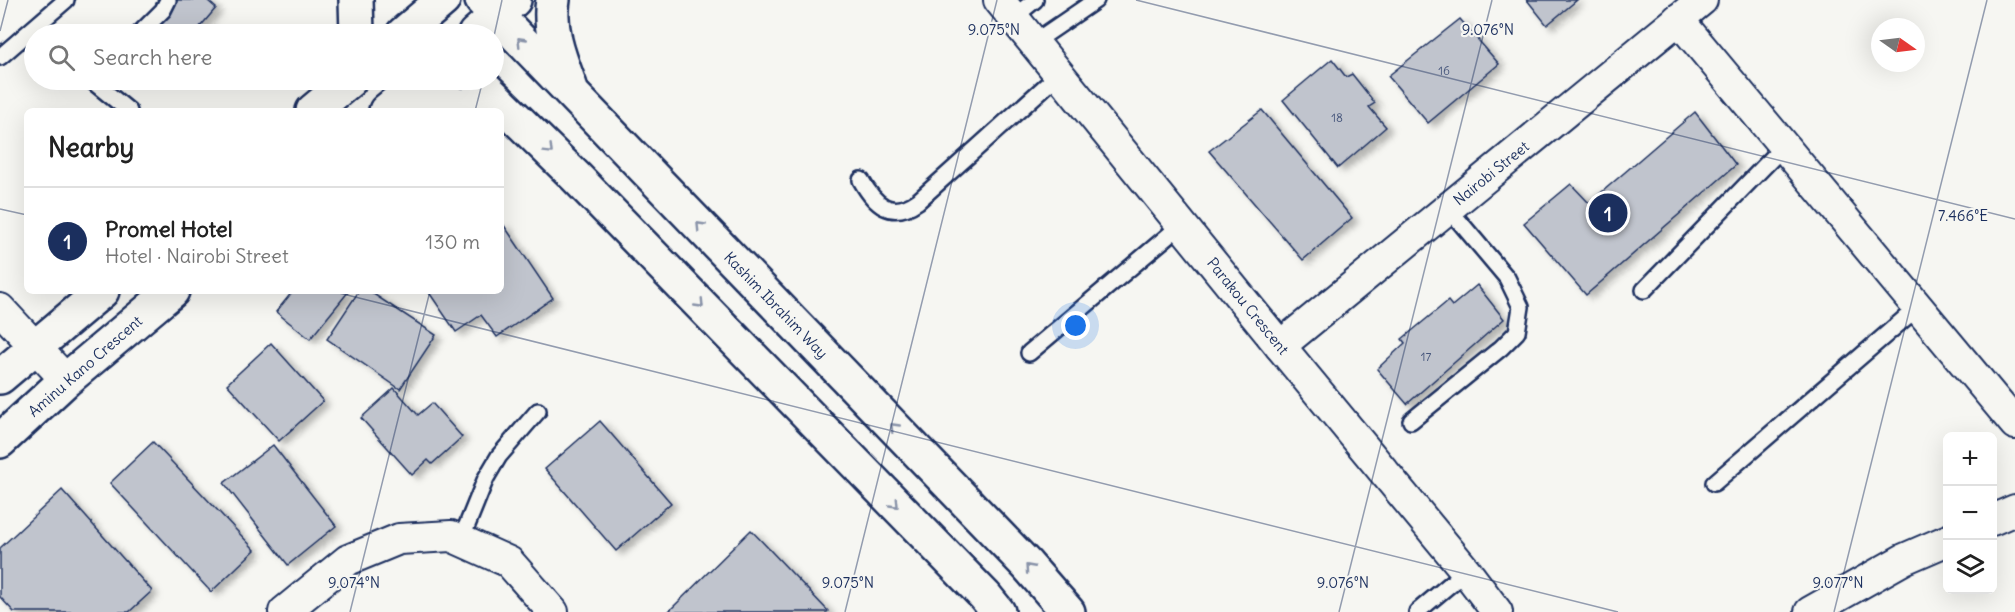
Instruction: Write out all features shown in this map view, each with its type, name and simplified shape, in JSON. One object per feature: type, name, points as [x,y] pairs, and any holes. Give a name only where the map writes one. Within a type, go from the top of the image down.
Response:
[{"type":"main road","points":[[356,0],[357,24]]},
{"type":"main road","points":[[552,0],[551,11],[556,47],[572,94]]},
{"type":"main road","name":"Kashim Ibrahim Way","points":[[492,12],[504,24]]},
{"type":"main road","name":"Kashim Ibrahim Way","points":[[504,24],[1027,565],[1068,612]]},
{"type":"main road","points":[[316,108],[336,90]]},
{"type":"main road","points":[[390,108],[411,90]]},
{"type":"main road","points":[[486,90],[501,108]]},
{"type":"main road","points":[[423,108],[445,101],[470,108]]},
{"type":"main road","points":[[512,121],[985,596],[998,612]]},
{"type":"main road","points":[[0,377],[98,294]]},
{"type":"main road","name":"Aminu Kano Crescent","points":[[0,441],[66,380],[167,294]]},
{"type":"street","name":"Nairobi Street","points":[[1280,346],[1702,0]]},
{"type":"street","name":"Parakou Crescent","points":[[1016,6],[1034,43],[1466,571],[1497,612]]},
{"type":"street","points":[[1678,19],[2015,424]]},
{"type":"street","points":[[0,309],[37,346],[66,380]]},
{"type":"street","points":[[1997,518],[2015,510]]},
{"type":"street","points":[[284,612],[348,560],[399,539],[451,536],[509,562],[553,612]]},
{"type":"street","points":[[1810,612],[1904,559],[1943,542]]},
{"type":"lane","points":[[43,24],[66,0]]},
{"type":"lane","points":[[149,24],[164,10],[168,0]]},
{"type":"lane","points":[[1034,43],[1096,0]]},
{"type":"lane","points":[[0,57],[24,40]]},
{"type":"lane","points":[[861,180],[870,196],[879,204],[894,210],[906,209],[918,201],[1059,74]]},
{"type":"lane","points":[[104,90],[125,108]]},
{"type":"lane","points":[[1644,290],[1784,146]]},
{"type":"lane","points":[[1411,421],[1501,348],[1517,332],[1521,307],[1507,278],[1448,208]]},
{"type":"lane","points":[[1029,353],[1181,225]]},
{"type":"lane","points":[[1714,483],[1918,307]]},
{"type":"lane","points":[[461,540],[482,488],[499,456],[538,411]]},
{"type":"lane","points":[[1417,612],[1466,571]]},
{"type":"building","points":[[171,0],[207,0],[216,8],[202,24],[151,24]]},
{"type":"building","points":[[1527,0],[1577,0],[1547,25]]},
{"type":"building","points":[[1460,19],[1499,64],[1428,123],[1388,76]]},
{"type":"building","points":[[1332,59],[1346,77],[1352,74],[1375,103],[1369,107],[1386,127],[1338,168],[1283,100]]},
{"type":"building","points":[[1262,110],[1352,218],[1303,260],[1209,151]]},
{"type":"building","points":[[1695,112],[1736,165],[1586,295],[1524,223],[1571,184],[1589,203]]},
{"type":"building","points":[[504,225],[553,298],[497,337],[481,315],[456,332],[430,294],[504,294]]},
{"type":"building","points":[[1477,285],[1504,319],[1407,404],[1377,369],[1405,343],[1402,339],[1448,301],[1452,306]]},
{"type":"building","points":[[291,294],[347,294],[310,339],[276,312]]},
{"type":"building","points":[[357,294],[374,294],[436,335],[400,389],[327,339]]},
{"type":"building","points":[[271,343],[323,401],[279,441],[227,384]]},
{"type":"building","points":[[394,388],[418,415],[432,403],[462,437],[432,464],[428,460],[412,475],[361,418]]},
{"type":"building","points":[[600,421],[671,503],[616,551],[545,469]]},
{"type":"building","points":[[153,442],[255,550],[211,592],[110,483]]},
{"type":"building","points":[[273,445],[336,526],[288,565],[224,483]]},
{"type":"building","points":[[62,490],[152,591],[129,612],[14,612],[0,597],[0,548]]},
{"type":"building","points":[[751,530],[827,612],[668,612]]},
{"type":"place","name":"Promel Hotel","points":[[1608,213]]}]
